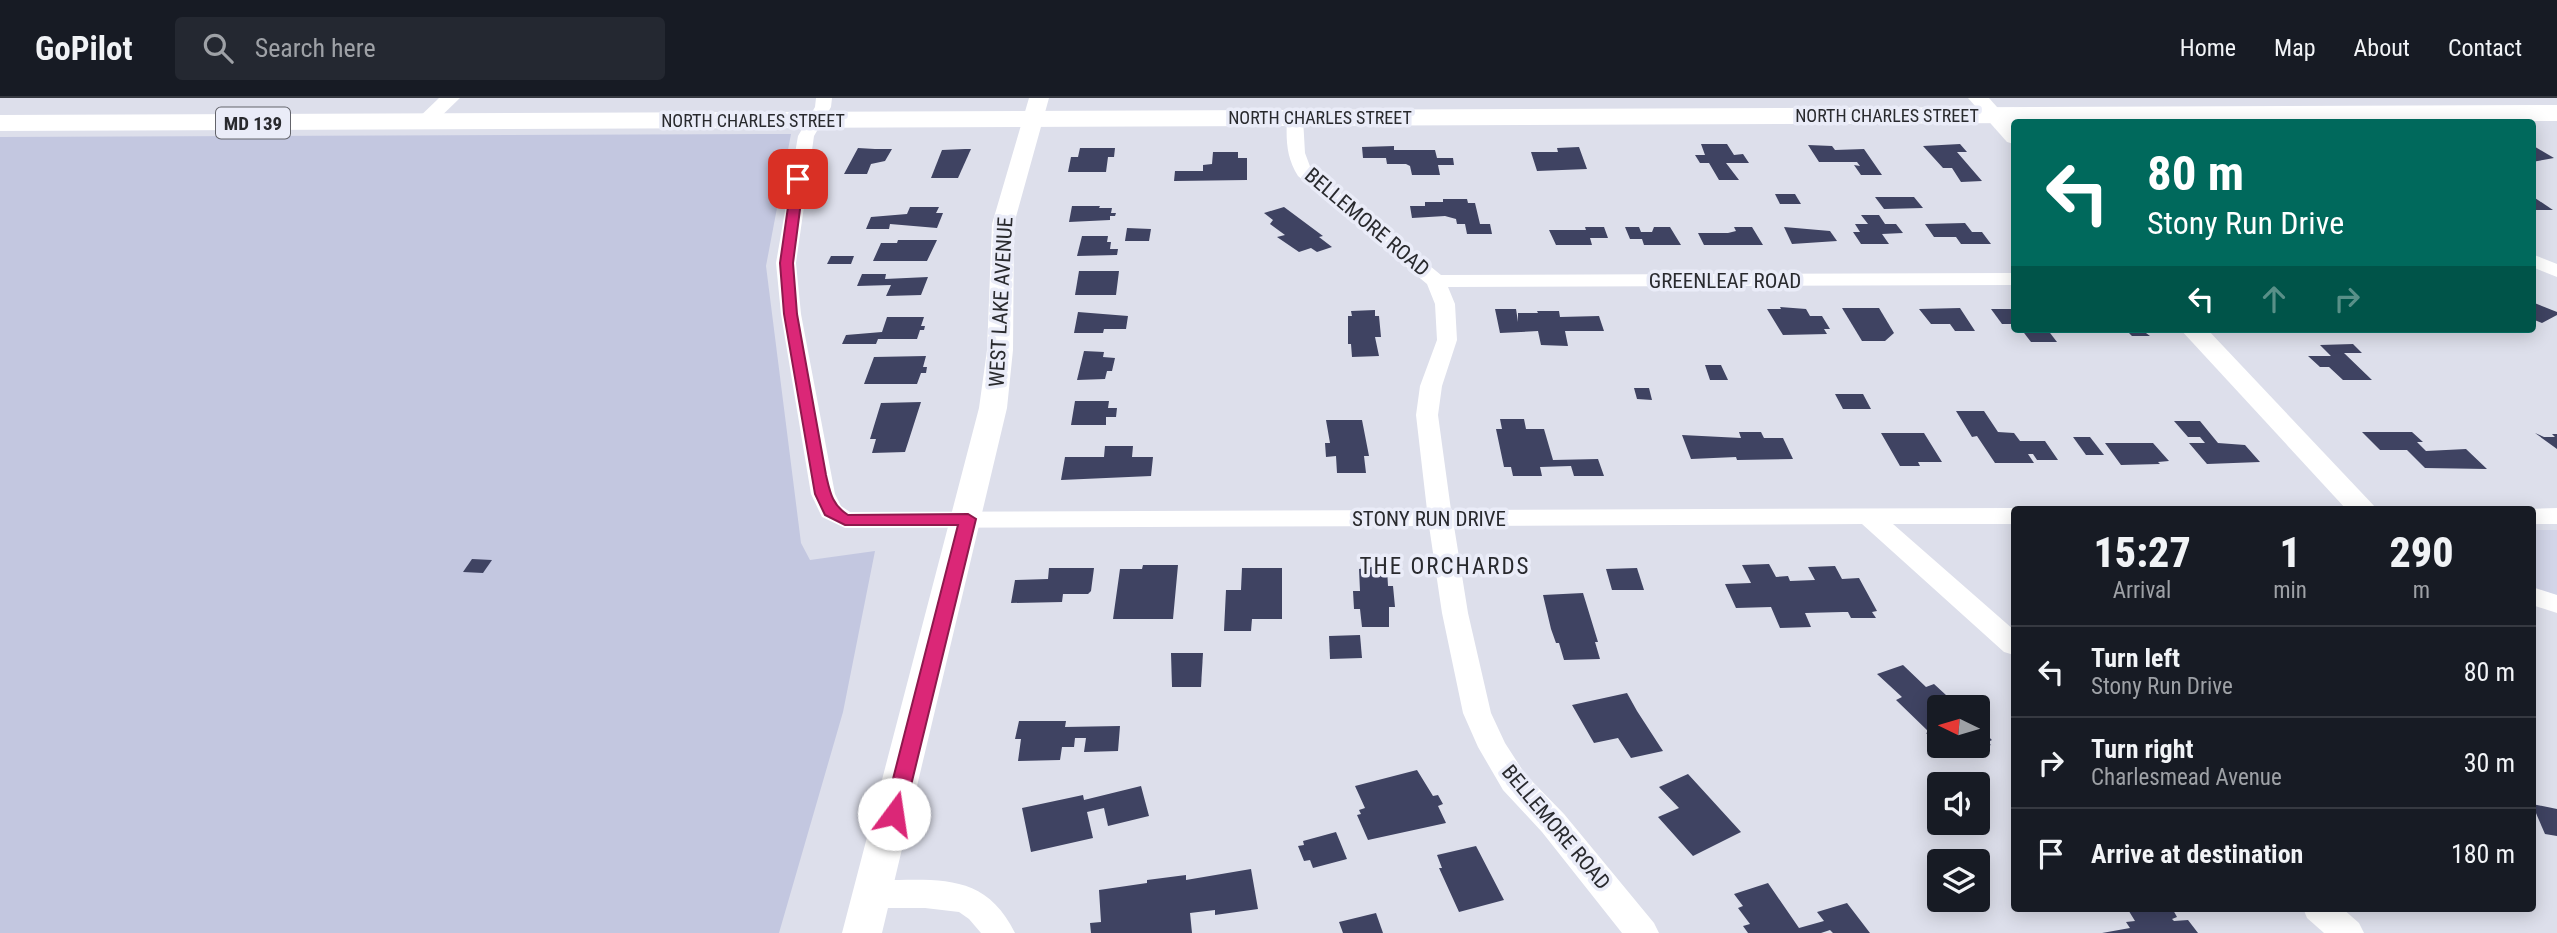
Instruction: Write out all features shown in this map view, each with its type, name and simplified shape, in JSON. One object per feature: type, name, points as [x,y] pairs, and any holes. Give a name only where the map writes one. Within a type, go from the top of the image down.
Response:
[{"type":"main road","name":"NORTH CHARLES STREET","points":[[0,123],[424,122],[819,109],[1035,109],[1295,118],[1986,107],[2330,118],[2557,113]]},
{"type":"street","points":[[424,122],[450,98]]},
{"type":"street","points":[[1986,107],[2011,135]]},
{"type":"street","name":"STONY RUN DRIVE","points":[[819,109],[806,136],[790,222],[787,273],[791,314],[823,494],[831,511],[845,520],[2011,516]]},
{"type":"street","name":"WEST LAKE AVENUE","points":[[862,933],[968,519],[998,382],[1003,224],[1035,109]]},
{"type":"street","name":"BELLEMORE ROAD","points":[[1295,118],[1295,150],[1297,162],[1304,172],[1436,281],[1445,304],[1447,340],[1431,386],[1427,415],[1455,613],[1477,713],[1514,782],[1553,823],[1642,933]]},
{"type":"street","points":[[2536,262],[2557,271]]},
{"type":"street","name":"GREENLEAF ROAD","points":[[1436,281],[2011,279]]},
{"type":"street","points":[[2197,333],[2359,506]]},
{"type":"street","points":[[2536,516],[2557,516]]},
{"type":"street","points":[[1868,517],[2011,642]]},
{"type":"street","points":[[2536,597],[2557,604]]},
{"type":"street","points":[[873,894],[942,896],[974,903],[992,921],[998,933]]},
{"type":"street","points":[[2323,912],[2347,933]]},
{"type":"shaded area","points":[[791,134],[766,266],[801,543],[810,560],[875,551],[843,712],[779,933],[0,933],[0,137]]},
{"type":"shaded area","points":[[2536,530],[2557,530],[2557,596],[2536,589]]},
{"type":"building","points":[[1701,144],[1727,144],[1734,155],[1743,154],[1749,163],[1726,163],[1739,180],[1719,180],[1709,163],[1700,163],[1695,155],[1705,155]]},
{"type":"building","points":[[1960,144],[1967,152],[1957,152],[1982,181],[1961,182],[1952,168],[1943,168],[1923,146]]},
{"type":"building","points":[[1808,145],[1832,146],[1835,150],[1864,149],[1882,175],[1861,175],[1854,165],[1860,166],[1857,162],[1819,162]]},
{"type":"building","points":[[1394,146],[1394,150],[1435,150],[1437,158],[1453,158],[1454,165],[1438,165],[1440,175],[1412,175],[1410,166],[1406,164],[1387,164],[1386,158],[1363,158],[1362,147]]},
{"type":"building","points":[[1579,147],[1587,169],[1537,171],[1531,152],[1558,152],[1557,148]]},
{"type":"building","points":[[2536,147],[2554,158],[2536,161]]},
{"type":"building","points":[[858,148],[892,149],[885,161],[871,164],[867,174],[844,174]]},
{"type":"building","points":[[1080,148],[1115,148],[1114,157],[1108,157],[1106,172],[1068,172],[1071,157],[1078,157]]},
{"type":"building","points":[[971,149],[958,178],[931,178],[942,150]]},
{"type":"building","points":[[1213,152],[1238,152],[1238,158],[1247,158],[1247,180],[1174,181],[1175,171],[1203,171],[1203,165],[1212,164]]},
{"type":"building","points":[[1775,194],[1795,194],[1801,204],[1780,204]]},
{"type":"building","points":[[1875,197],[1914,197],[1923,208],[1884,209]]},
{"type":"building","points":[[1443,199],[1467,199],[1468,203],[1475,203],[1480,224],[1490,224],[1492,234],[1467,234],[1465,224],[1457,224],[1456,219],[1445,216],[1412,218],[1410,206],[1425,206],[1425,202],[1443,202]]},
{"type":"building","points":[[2536,199],[2553,210],[2536,210]]},
{"type":"building","points":[[1072,206],[1100,206],[1099,208],[1112,208],[1111,213],[1116,213],[1115,216],[1110,216],[1110,220],[1069,222]]},
{"type":"building","points":[[910,207],[939,207],[936,213],[943,213],[937,228],[890,224],[889,229],[866,229],[871,217],[907,214]]},
{"type":"building","points":[[1284,207],[1323,236],[1319,237],[1332,247],[1317,252],[1311,248],[1299,252],[1277,237],[1285,235],[1270,224],[1273,220],[1264,213]]},
{"type":"building","points":[[1861,215],[1879,215],[1885,224],[1896,224],[1903,233],[1882,234],[1889,244],[1861,244],[1853,232],[1860,232],[1855,224],[1868,224]]},
{"type":"building","points":[[1965,223],[1972,232],[1982,232],[1991,244],[1961,244],[1956,237],[1934,237],[1925,224]]},
{"type":"building","points":[[1585,227],[1604,227],[1608,238],[1590,238],[1592,245],[1556,245],[1549,230],[1586,230]]},
{"type":"building","points":[[1625,227],[1639,227],[1641,232],[1652,232],[1654,227],[1670,227],[1681,245],[1644,245],[1642,239],[1630,239]]},
{"type":"building","points":[[1734,227],[1752,227],[1763,245],[1704,245],[1698,233],[1728,233],[1736,231]]},
{"type":"building","points":[[1784,227],[1830,231],[1837,241],[1792,244]]},
{"type":"building","points":[[1127,228],[1151,229],[1149,241],[1125,241]]},
{"type":"building","points":[[1082,236],[1108,236],[1110,249],[1118,249],[1117,255],[1077,256]]},
{"type":"building","points":[[898,240],[937,240],[927,261],[873,261],[881,243],[897,243]]},
{"type":"building","points":[[831,256],[854,256],[851,264],[827,264]]},
{"type":"building","points":[[1079,271],[1119,271],[1116,295],[1075,295]]},
{"type":"building","points":[[862,274],[886,274],[885,279],[928,277],[921,295],[886,296],[891,285],[857,286]]},
{"type":"building","points":[[2536,304],[2557,312],[2557,315],[2542,323],[2536,321]]},
{"type":"building","points":[[1780,307],[1806,309],[1810,316],[1822,316],[1830,329],[1824,329],[1827,334],[1783,335],[1767,309],[1781,309]]},
{"type":"building","points":[[1842,308],[1879,308],[1894,333],[1885,341],[1862,341]]},
{"type":"building","points":[[1960,308],[1975,331],[1955,331],[1950,324],[1931,324],[1919,309]]},
{"type":"building","points":[[1495,309],[1516,309],[1518,322],[1518,313],[1538,313],[1537,311],[1559,311],[1560,317],[1599,316],[1604,331],[1565,331],[1568,346],[1541,345],[1538,331],[1500,333]]},
{"type":"building","points":[[1991,309],[2011,309],[2011,324],[2002,324]]},
{"type":"building","points":[[1375,310],[1375,316],[1379,316],[1381,337],[1375,337],[1379,356],[1352,357],[1351,344],[1348,344],[1348,316],[1352,316],[1351,311]]},
{"type":"building","points":[[1078,312],[1128,316],[1126,329],[1104,329],[1103,333],[1074,333]]},
{"type":"building","points":[[887,317],[924,317],[921,326],[925,326],[924,330],[920,330],[917,339],[878,339],[876,344],[842,344],[846,335],[882,332]]},
{"type":"building","points":[[2024,333],[2050,333],[2057,342],[2031,342]]},
{"type":"building","points":[[2129,333],[2146,333],[2150,336],[2132,336]]},
{"type":"building","points":[[2353,344],[2362,353],[2344,353],[2372,380],[2343,380],[2329,367],[2320,367],[2308,356],[2331,356],[2320,345]]},
{"type":"building","points":[[1084,351],[1104,352],[1103,357],[1115,358],[1112,371],[1107,371],[1105,379],[1077,380]]},
{"type":"building","points":[[926,356],[923,367],[927,367],[926,373],[921,373],[917,384],[864,384],[874,357]]},
{"type":"building","points":[[1705,365],[1721,365],[1728,380],[1710,380]]},
{"type":"building","points":[[1634,388],[1649,388],[1652,400],[1637,399]]},
{"type":"building","points":[[1835,394],[1863,394],[1871,409],[1843,409]]},
{"type":"building","points":[[1075,401],[1109,401],[1108,408],[1117,408],[1116,417],[1106,417],[1106,425],[1071,425]]},
{"type":"building","points":[[921,402],[905,452],[872,453],[876,439],[870,439],[881,403]]},
{"type":"building","points":[[1956,411],[1984,411],[1998,432],[2014,433],[2020,441],[2045,441],[2058,460],[2037,460],[2033,454],[2028,454],[2034,463],[1995,463],[1977,436],[1972,437]]},
{"type":"building","points":[[1500,419],[1524,419],[1526,429],[1544,429],[1553,460],[1598,459],[1604,476],[1574,476],[1571,466],[1540,467],[1542,476],[1513,476],[1511,467],[1504,467],[1496,429],[1502,429]]},
{"type":"building","points":[[1326,420],[1362,420],[1369,456],[1364,456],[1366,473],[1337,473],[1336,456],[1326,457],[1325,443],[1330,443]]},
{"type":"building","points":[[2174,421],[2200,421],[2218,443],[2245,445],[2260,462],[2207,464],[2189,443],[2205,443],[2200,437],[2188,437]]},
{"type":"building","points":[[1739,432],[1761,432],[1764,438],[1783,438],[1793,459],[1691,459],[1682,435],[1741,438]]},
{"type":"building","points":[[2362,432],[2412,432],[2423,442],[2417,442],[2426,451],[2466,449],[2487,469],[2425,468],[2407,450],[2380,450]]},
{"type":"building","points":[[1881,433],[1924,433],[1942,462],[1918,462],[1920,466],[1900,466]]},
{"type":"building","points":[[2535,433],[2544,437],[2555,437],[2552,434],[2557,434],[2557,449]]},
{"type":"building","points":[[2073,437],[2090,437],[2104,455],[2086,455]]},
{"type":"building","points":[[2105,443],[2153,443],[2169,461],[2158,462],[2160,464],[2121,465]]},
{"type":"building","points":[[1105,446],[1133,446],[1132,457],[1153,457],[1151,476],[1061,480],[1065,457],[1104,457]]},
{"type":"building","points":[[472,559],[492,560],[483,573],[463,572]]},
{"type":"building","points":[[1769,564],[1776,577],[1788,576],[1790,581],[1815,580],[1808,567],[1835,566],[1842,579],[1859,578],[1877,611],[1872,612],[1876,618],[1851,618],[1848,612],[1805,613],[1811,627],[1780,628],[1771,607],[1736,608],[1725,584],[1751,583],[1742,565]]},
{"type":"building","points":[[1143,565],[1178,565],[1173,619],[1113,619],[1120,569],[1142,569]]},
{"type":"building","points":[[1049,568],[1094,568],[1091,591],[1088,594],[1063,594],[1062,602],[1011,603],[1015,580],[1048,579]]},
{"type":"building","points":[[1242,568],[1282,568],[1282,619],[1252,619],[1251,631],[1224,631],[1226,590],[1241,590]]},
{"type":"building","points":[[1637,568],[1644,590],[1612,590],[1606,569]]},
{"type":"building","points":[[1359,569],[1387,569],[1388,586],[1393,586],[1395,607],[1389,607],[1389,627],[1362,627],[1360,609],[1354,609],[1353,591],[1360,591]]},
{"type":"building","points":[[1583,593],[1598,642],[1595,642],[1600,659],[1564,660],[1551,629],[1543,595]]},
{"type":"building","points":[[1360,635],[1362,658],[1330,659],[1329,636]]},
{"type":"building","points":[[1171,653],[1203,653],[1201,687],[1172,687]]},
{"type":"building","points":[[1903,665],[1926,687],[1934,684],[1946,695],[1927,695],[1927,730],[1896,700],[1902,697],[1877,674]]},
{"type":"building","points":[[1627,693],[1663,751],[1631,758],[1618,738],[1594,743],[1572,705]]},
{"type":"building","points":[[1019,721],[1066,721],[1065,727],[1120,726],[1118,751],[1084,752],[1086,738],[1075,738],[1074,747],[1062,747],[1060,760],[1018,761],[1021,739],[1015,739]]},
{"type":"building","points":[[1417,770],[1433,796],[1438,795],[1443,804],[1438,806],[1446,823],[1368,840],[1357,815],[1361,814],[1359,810],[1365,808],[1355,786]]},
{"type":"building","points":[[1688,774],[1741,832],[1693,856],[1658,817],[1679,808],[1659,787]]},
{"type":"building","points":[[1141,786],[1149,816],[1108,826],[1104,808],[1087,812],[1093,838],[1031,852],[1022,808],[1083,795],[1084,800]]},
{"type":"building","points":[[2536,805],[2557,809],[2557,836],[2545,834],[2536,813]]},
{"type":"building","points":[[1336,832],[1347,859],[1313,868],[1310,860],[1304,861],[1298,846],[1304,845],[1303,841]]},
{"type":"building","points":[[1476,846],[1504,900],[1459,912],[1439,868],[1442,868],[1437,855]]},
{"type":"building","points":[[1251,869],[1258,909],[1215,915],[1215,910],[1190,913],[1192,933],[1091,933],[1090,923],[1101,922],[1099,890],[1147,883],[1147,880],[1186,875],[1186,880]]},
{"type":"building","points":[[1768,883],[1799,928],[1824,921],[1817,912],[1847,903],[1870,933],[1833,933],[1830,930],[1821,933],[1748,933],[1743,926],[1750,924],[1738,908],[1743,906],[1734,894]]},
{"type":"building","points":[[2129,912],[2174,912],[2177,917],[2172,919],[2174,921],[2188,920],[2198,933],[2102,933],[2130,928],[2126,922],[2135,921]]},
{"type":"building","points":[[1376,913],[1383,933],[1343,933],[1339,922]]},
{"type":"district","name":"THE ORCHARDS","points":[[1445,566]]},
{"type":"route","points":[[798,179],[786,263],[791,314],[819,475],[823,494],[831,511],[845,520],[968,519],[894,814]]}]
